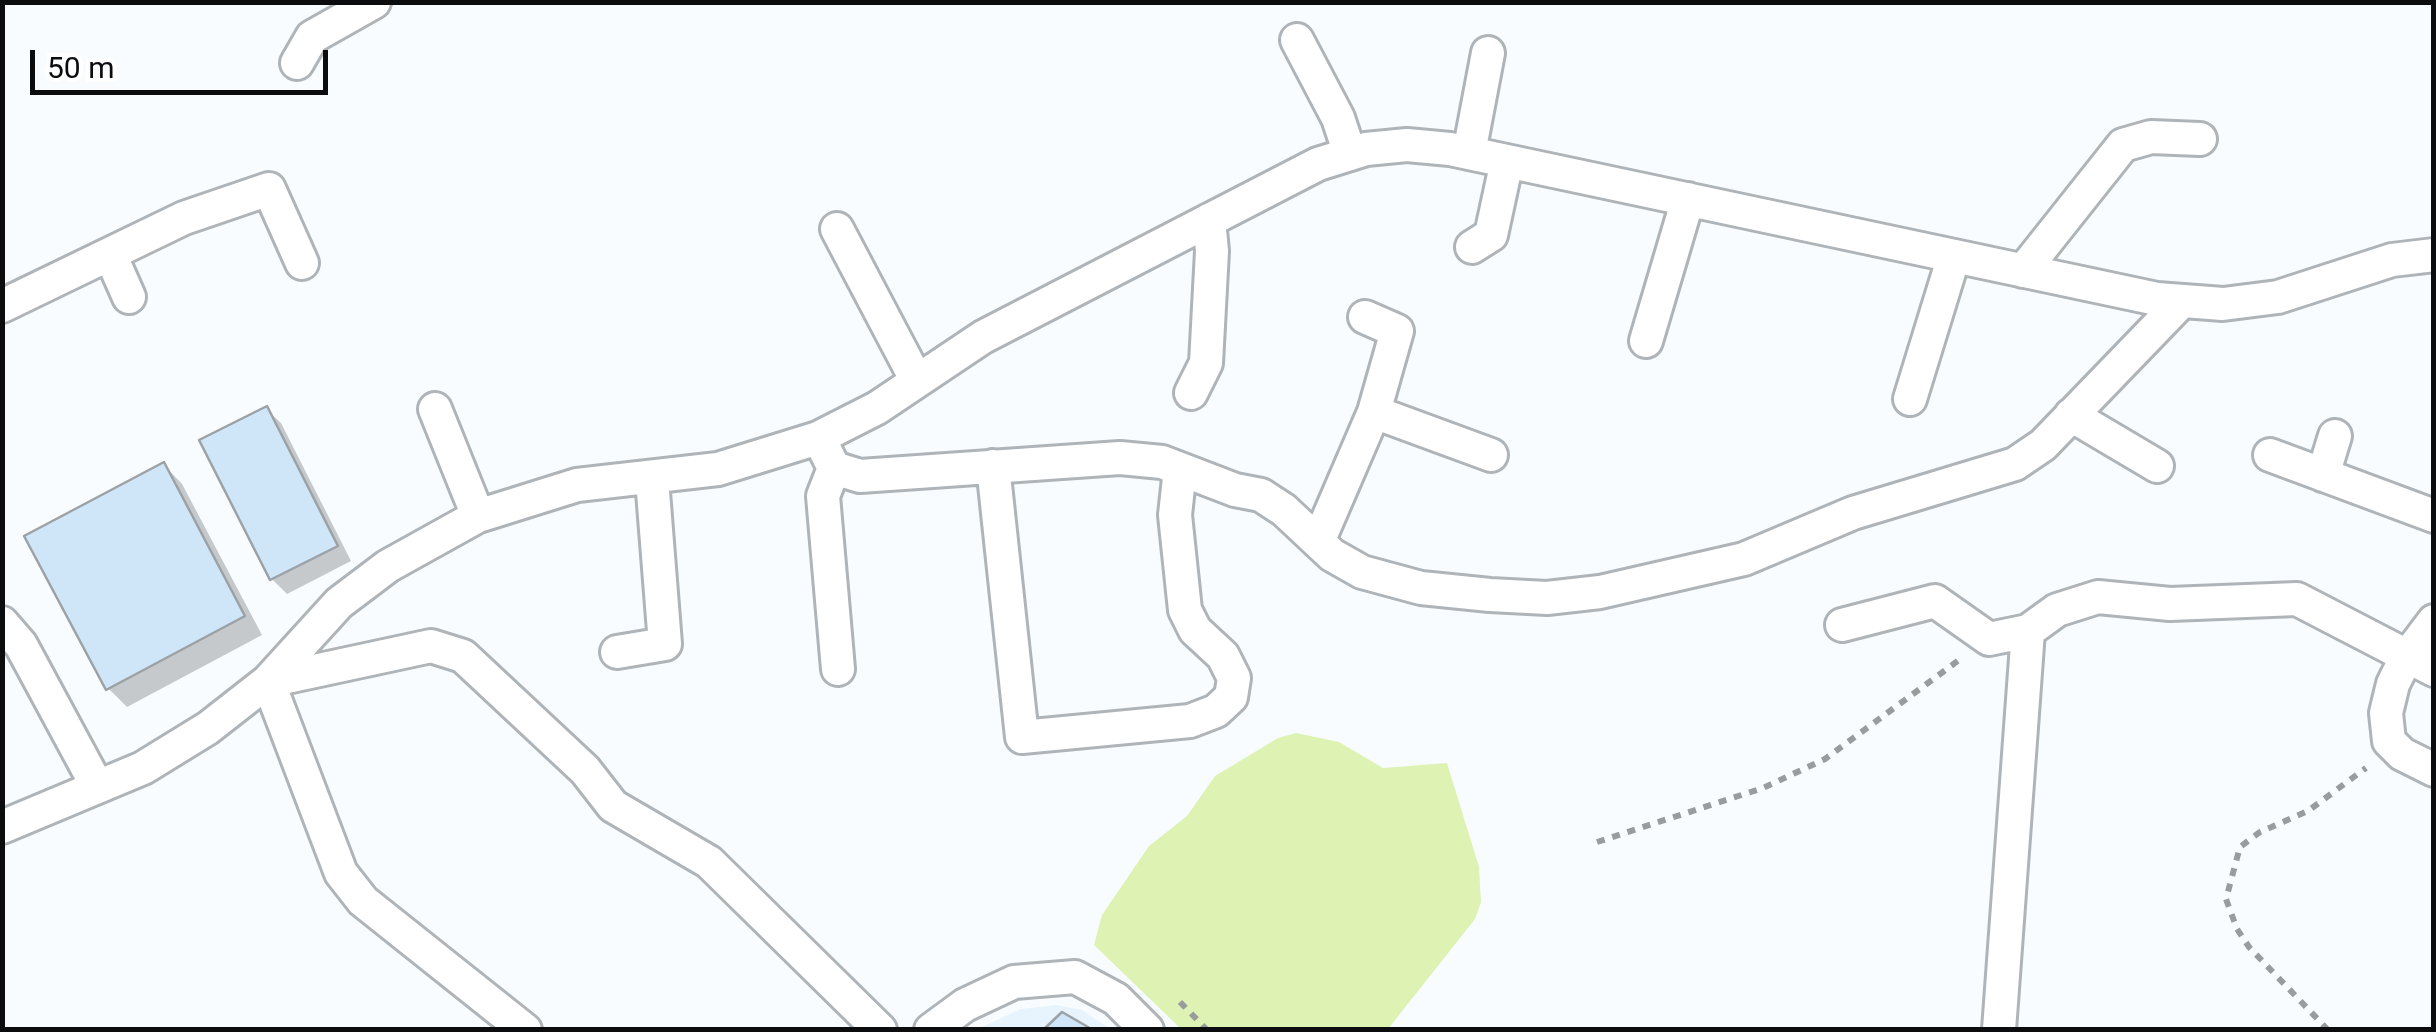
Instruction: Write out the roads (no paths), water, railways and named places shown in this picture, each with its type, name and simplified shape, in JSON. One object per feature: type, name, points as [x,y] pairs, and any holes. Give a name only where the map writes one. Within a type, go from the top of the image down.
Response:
[{"type":"street","points":[[298,62],[312,37],[374,2]]},
{"type":"street","points":[[1297,40],[1338,118],[1350,154]]},
{"type":"street","points":[[1469,152],[1488,54]]},
{"type":"street","points":[[2023,271],[2123,145],[2151,137],[2200,138]]},
{"type":"street","points":[[2,828],[174,750],[268,681],[339,603],[388,566],[478,516],[577,485],[718,469],[818,438],[917,382],[983,337],[1318,164],[1350,154],[1407,145],[1469,152],[2023,271],[2182,301],[2223,304],[2278,297],[2392,260],[2434,255]]},
{"type":"street","points":[[1472,247],[1490,236],[1507,160]]},
{"type":"street","points":[[2,306],[184,218],[269,189],[302,263]]},
{"type":"street","points":[[1646,341],[1688,199]]},
{"type":"street","points":[[1191,393],[1206,364],[1212,251],[1208,220]]},
{"type":"street","points":[[837,229],[917,382]]},
{"type":"street","points":[[110,254],[129,296]]},
{"type":"street","points":[[1910,399],[1954,256]]},
{"type":"street","points":[[818,438],[834,468],[860,476],[1120,458],[1180,468],[1261,495],[1362,572],[1421,588],[1546,598],[1600,592],[1744,559],[1854,513],[2015,464],[2043,445],[2182,301]]},
{"type":"street","points":[[1318,542],[1374,412],[1396,331],[1365,317]]},
{"type":"street","points":[[435,409],[478,516]]},
{"type":"street","points":[[1374,412],[1491,455]]},
{"type":"street","points":[[2071,416],[2156,466]]},
{"type":"street","points":[[2322,474],[2335,436]]},
{"type":"street","points":[[2270,454],[2434,516]]},
{"type":"street","points":[[993,466],[1022,737],[1190,721],[1216,712],[1230,698],[1234,678],[1222,656],[1196,630],[1185,610],[1176,515],[1180,468]]},
{"type":"street","points":[[834,468],[823,496],[838,668]]},
{"type":"street","points":[[616,652],[665,644],[652,478]]},
{"type":"street","points":[[1842,625],[1935,601],[1989,640],[2028,632],[2057,610],[2098,596],[2170,604],[2298,599],[2420,664]]},
{"type":"street","points":[[2434,621],[2420,664],[2393,684],[2386,713],[2389,742],[2434,770]]},
{"type":"street","points":[[2,623],[21,645],[97,786]]},
{"type":"street","points":[[1999,1030],[2028,632]]},
{"type":"street","points":[[268,681],[431,646],[463,656],[585,770],[614,806],[709,862],[880,1030]]},
{"type":"street","points":[[268,681],[341,873],[363,901],[524,1030]]},
{"type":"street","points":[[931,1030],[965,1005],[1014,982],[1075,977],[1116,1000],[1147,1030]]}]
